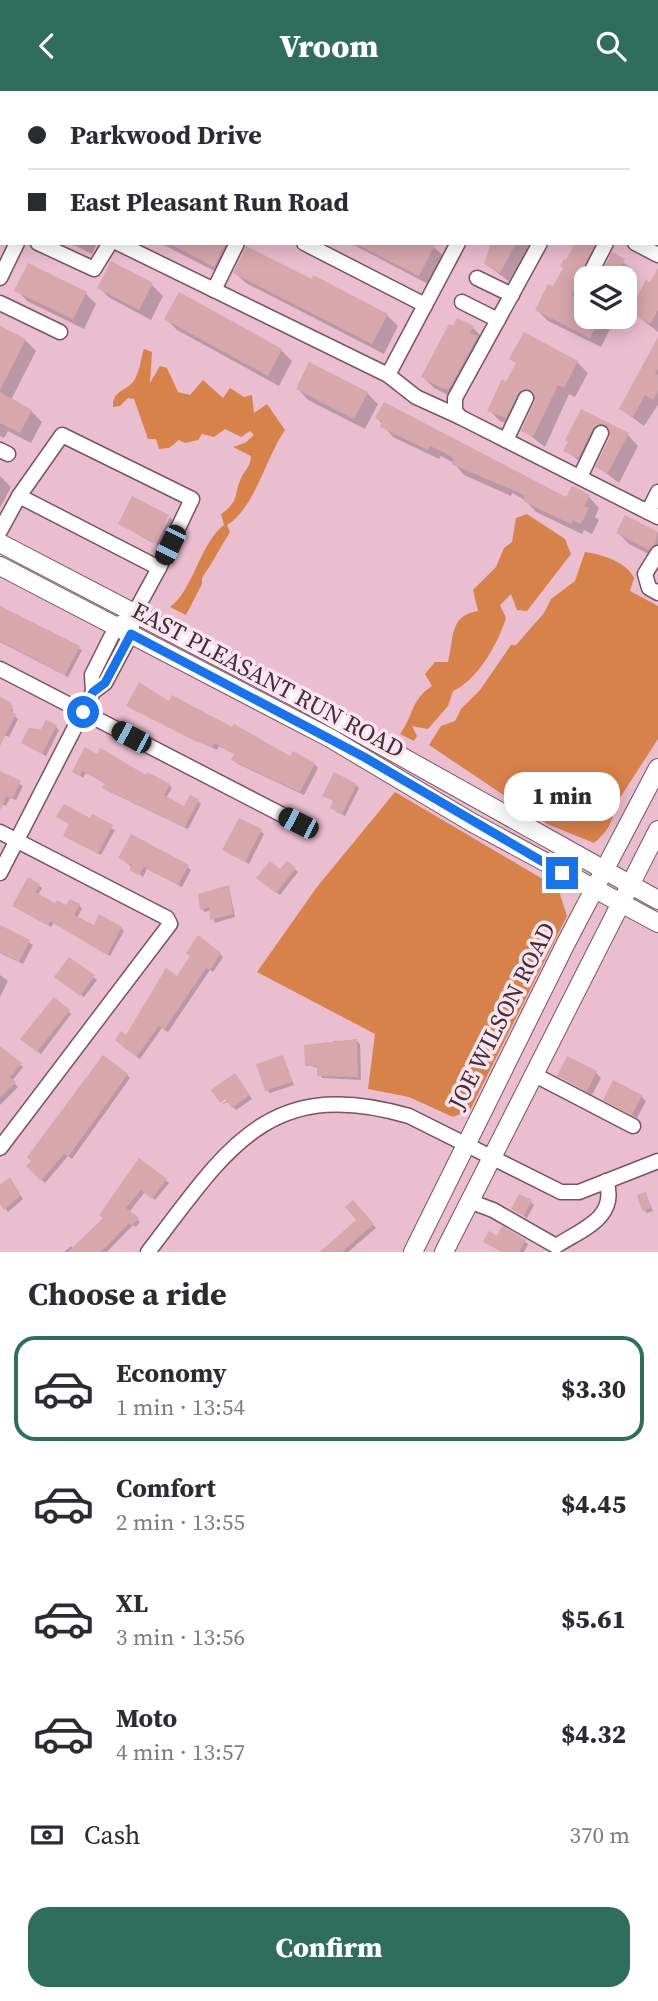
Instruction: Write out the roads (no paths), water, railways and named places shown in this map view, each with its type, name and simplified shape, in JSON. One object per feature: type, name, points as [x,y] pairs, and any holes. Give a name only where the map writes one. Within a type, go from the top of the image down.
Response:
[{"type":"main road","name":"EAST PLEASANT RUN ROAD","points":[[0,543],[297,698],[603,872],[658,900]]},
{"type":"main road","name":"EAST PLEASANT RUN ROAD","points":[[0,566],[361,755],[471,822],[658,923]]},
{"type":"main road","name":"JOE WILSON ROAD","points":[[413,1252],[593,890],[658,768]]},
{"type":"main road","points":[[444,1252],[658,830]]},
{"type":"street","points":[[0,278],[16,245]]},
{"type":"street","points":[[42,245],[94,269],[112,245]]},
{"type":"street","points":[[115,245],[387,375],[416,397],[653,514],[658,492]]},
{"type":"street","points":[[214,290],[236,245]]},
{"type":"street","points":[[308,245],[425,305]]},
{"type":"street","points":[[387,375],[457,245]]},
{"type":"street","points":[[460,417],[455,411],[455,398],[539,245]]},
{"type":"street","points":[[594,266],[605,245]]},
{"type":"street","points":[[639,245],[658,255]]},
{"type":"street","points":[[477,278],[512,295]]},
{"type":"street","points":[[462,302],[498,320]]},
{"type":"street","points":[[0,303],[60,332]]},
{"type":"street","points":[[506,440],[526,398]]},
{"type":"street","points":[[580,477],[601,433]]},
{"type":"street","points":[[0,531],[19,496],[62,435],[192,499],[134,614],[92,675],[93,692],[0,873]]},
{"type":"street","points":[[19,496],[159,568]]},
{"type":"street","points":[[658,553],[645,574],[649,588],[658,593]]},
{"type":"street","points":[[0,669],[298,823]]},
{"type":"street","points":[[0,832],[167,918],[170,924],[0,1148]]},
{"type":"street","points":[[533,1074],[633,1126]]},
{"type":"street","points":[[148,1252],[216,1162],[254,1130],[287,1111],[336,1104],[378,1107],[410,1116],[561,1192],[579,1192],[658,1161]]},
{"type":"street","points":[[469,1201],[493,1210],[556,1246],[587,1230],[603,1212],[610,1197],[606,1181]]}]
